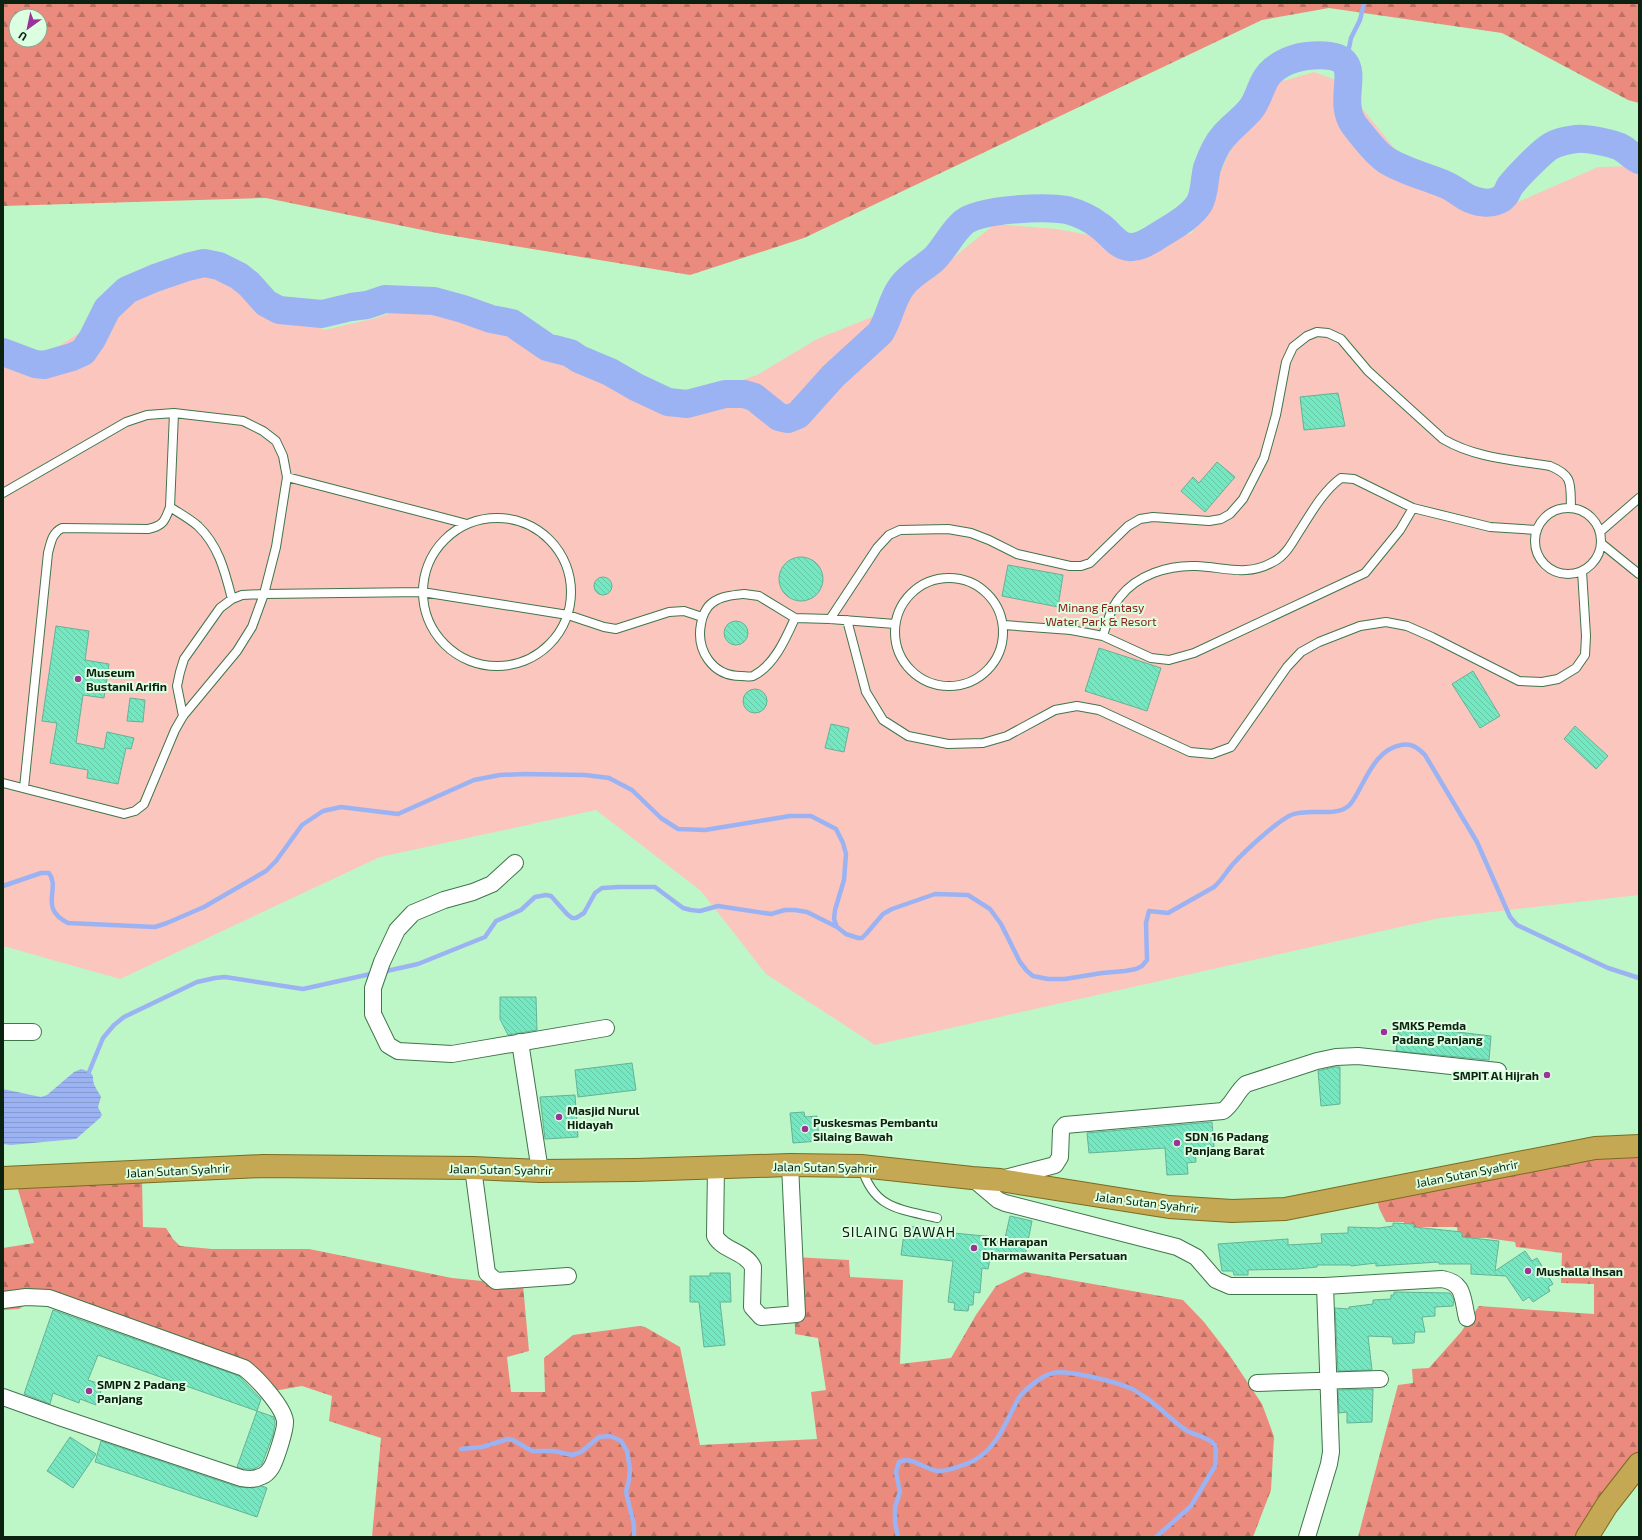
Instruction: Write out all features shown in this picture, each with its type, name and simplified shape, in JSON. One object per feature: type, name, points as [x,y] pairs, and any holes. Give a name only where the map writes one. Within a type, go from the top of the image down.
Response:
[{"type":"highway","name":"Jalan Sutan Syahrir","points":[[3,1178],[263,1166],[473,1168],[540,1171],[636,1170],[790,1165],[861,1166],[1000,1180],[1169,1207],[1232,1211],[1285,1209],[1595,1148],[1639,1146]]},
{"type":"highway","points":[[1587,1537],[1607,1505],[1639,1464]]},
{"type":"street","points":[[514,863],[492,884],[473,892],[444,900],[413,913],[397,930],[382,962],[373,988],[373,1014],[388,1045],[398,1051],[452,1054],[606,1028]]},
{"type":"street","points":[[3,1032],[33,1032]]},
{"type":"street","points":[[520,1042],[540,1171]]},
{"type":"street","points":[[1000,1180],[1055,1164],[1060,1157],[1060,1130],[1065,1125],[1223,1111],[1228,1108],[1241,1088],[1246,1084],[1336,1056],[1358,1056],[1498,1071]]},
{"type":"street","points":[[716,1167],[715,1236],[722,1244],[745,1257],[750,1263],[752,1268],[752,1307],[761,1317],[797,1314],[790,1165]]},
{"type":"street","points":[[473,1168],[487,1272],[490,1277],[496,1280],[568,1276]]},
{"type":"street","points":[[972,1178],[998,1200],[1005,1203],[1177,1247],[1196,1257],[1216,1280],[1230,1286],[1325,1286],[1442,1279],[1451,1280],[1460,1290],[1467,1318]]},
{"type":"street","points":[[1307,1537],[1329,1464],[1331,1452],[1325,1286]]},
{"type":"street","points":[[3,1300],[26,1297],[49,1298],[244,1368],[256,1377],[265,1387],[285,1421],[282,1438],[271,1468],[263,1476],[254,1479],[241,1478],[59,1417],[3,1396]]},
{"type":"street","points":[[1257,1384],[1380,1378]]},
{"type":"lane","points":[[830,618],[877,548],[889,535],[900,530],[948,529],[971,533],[990,540],[1017,554],[1070,566],[1081,566],[1090,563],[1128,526],[1140,518],[1153,517],[1209,521],[1221,519],[1230,514],[1243,499],[1264,458],[1276,415],[1286,362],[1293,347],[1306,336],[1317,332],[1328,333],[1341,339],[1368,371],[1443,439],[1456,447],[1483,455],[1550,466],[1560,470],[1570,483],[1571,507]]},
{"type":"lane","points":[[24,788],[48,553],[52,538],[56,531],[62,528],[148,529],[159,527],[166,518],[170,506],[174,413]]},
{"type":"lane","points":[[3,493],[126,422],[147,415],[174,413],[243,421],[263,431],[276,441],[283,456],[286,477],[276,547],[264,594],[252,627],[238,651],[183,716],[175,730],[151,792],[144,804],[135,811],[124,814],[3,783]]},
{"type":"lane","points":[[286,477],[467,524]]},
{"type":"lane","points":[[1104,636],[1110,615],[1119,597],[1137,580],[1154,572],[1171,568],[1195,566],[1240,571],[1262,567],[1275,562],[1287,550],[1321,498],[1333,484],[1341,478],[1354,479],[1413,508],[1490,527],[1537,530]]},
{"type":"lane","points":[[1600,531],[1639,498]]},
{"type":"lane","points":[[170,506],[198,526],[211,542],[221,561],[232,599]]},
{"type":"lane","points":[[1571,507],[1584,511],[1594,519],[1600,531],[1602,544],[1599,555],[1592,565],[1582,571],[1570,574],[1557,572],[1546,565],[1538,555],[1535,543],[1537,530],[1542,520],[1550,513],[1560,508],[1571,507]]},
{"type":"lane","points":[[1004,625],[1071,630],[1104,636],[1151,658],[1169,660],[1194,653],[1365,573],[1400,530],[1413,508]]},
{"type":"lane","points":[[494,518],[522,522],[547,537],[564,560],[572,587],[568,615],[556,639],[536,656],[512,665],[486,666],[461,657],[440,640],[427,618],[422,592],[428,564],[443,540],[467,524],[494,518]]},
{"type":"lane","points":[[1602,544],[1639,574]]},
{"type":"lane","points":[[848,620],[866,692],[883,720],[908,736],[948,744],[983,743],[1007,736],[1055,710],[1077,706],[1099,710],[1190,752],[1212,754],[1231,747],[1287,666],[1301,652],[1319,642],[1360,626],[1386,622],[1407,626],[1519,681],[1542,682],[1558,680],[1576,668],[1585,655],[1586,636],[1582,571]]},
{"type":"lane","points":[[938,578],[960,578],[981,587],[996,604],[1004,625],[1003,643],[996,660],[984,674],[968,683],[949,686],[931,683],[915,674],[903,660],[896,643],[895,624],[902,604],[917,587],[938,578]]},
{"type":"lane","points":[[183,716],[177,686],[184,659],[220,608],[232,599],[242,595],[422,592],[568,615],[604,627],[616,629],[669,612],[684,611],[702,617]]},
{"type":"lane","points":[[795,618],[788,634],[778,650],[766,666],[752,677],[733,676],[716,668],[704,654],[699,635],[702,617],[712,603],[727,596],[744,594],[759,596],[795,618],[830,618],[895,624]]},
{"type":"lane","points":[[861,1166],[866,1182],[880,1200],[898,1209],[937,1218]]},
{"type":"green space","points":[[3,3],[1639,3],[1639,103],[1628,100],[1502,33],[1329,8],[1262,20],[804,238],[690,275],[442,234],[266,198],[3,206]]},
{"type":"green space","name":"Minang Fantasy Water Park & Resort","points":[[1314,72],[1341,82],[1419,179],[1474,214],[1520,201],[1598,167],[1639,166],[1639,895],[1440,918],[875,1045],[766,974],[701,891],[596,810],[380,857],[120,979],[3,946],[3,342],[40,358],[166,278],[212,265],[247,279],[324,330],[376,318],[427,300],[481,312],[561,350],[624,394],[677,402],[757,375],[817,339],[887,311],[995,224],[1057,229],[1142,245],[1192,233],[1259,88]]},
{"type":"green space","points":[[1639,1153],[1639,1455],[1580,1537],[1358,1537],[1398,1385],[1413,1383],[1412,1369],[1429,1368],[1461,1332],[1479,1306],[1594,1314],[1594,1284],[1561,1283],[1562,1253],[1516,1247],[1515,1242],[1487,1238],[1458,1238],[1457,1227],[1404,1227],[1404,1222],[1386,1222],[1379,1208],[1376,1195],[1596,1155]]},
{"type":"green space","points":[[142,1179],[143,1227],[166,1228],[173,1239],[180,1246],[212,1249],[309,1249],[452,1278],[523,1285],[529,1351],[507,1357],[511,1392],[545,1392],[544,1358],[573,1335],[639,1326],[645,1327],[680,1347],[700,1445],[817,1439],[811,1392],[826,1390],[818,1338],[795,1334],[794,1257],[849,1260],[850,1277],[903,1280],[900,1364],[951,1358],[976,1315],[996,1286],[1025,1272],[1183,1300],[1204,1322],[1228,1353],[1262,1404],[1274,1437],[1271,1490],[1253,1537],[372,1537],[381,1438],[329,1421],[332,1396],[302,1386],[268,1392],[258,1379],[59,1306],[28,1303],[19,1309],[3,1310],[3,1248],[34,1243],[16,1183]]},
{"type":"water","points":[[81,1069],[92,1075],[94,1084],[101,1097],[98,1107],[102,1115],[100,1118],[76,1139],[11,1145],[3,1144],[3,1089],[41,1097],[47,1095],[74,1072]]},
{"type":"building","points":[[1338,393],[1345,426],[1304,430],[1300,397]]},
{"type":"building","points":[[1217,462],[1235,477],[1205,512],[1181,491],[1193,477],[1199,483]]},
{"type":"building","points":[[797,557],[805,557],[817,563],[823,575],[823,583],[817,595],[805,601],[797,601],[785,595],[779,583],[779,575],[785,563]]},
{"type":"building","points":[[1008,565],[1063,575],[1058,607],[1002,596]]},
{"type":"building","points":[[599,577],[607,577],[612,582],[610,593],[607,595],[599,595],[594,590],[594,582]]},
{"type":"building","points":[[736,621],[741,622],[747,628],[747,638],[741,644],[736,645],[731,644],[725,638],[724,633],[725,628],[731,622]]},
{"type":"building","points":[[56,626],[89,631],[85,660],[109,664],[104,698],[83,695],[76,743],[104,749],[107,732],[134,738],[131,749],[126,748],[118,784],[87,778],[88,770],[50,763],[57,723],[42,721]]},
{"type":"building","points":[[1099,648],[1161,668],[1147,711],[1085,691]]},
{"type":"building","points":[[1473,671],[1500,716],[1480,728],[1452,684]]},
{"type":"building","points":[[755,689],[764,692],[767,701],[764,710],[755,713],[746,710],[743,701],[746,692]]},
{"type":"building","points":[[130,698],[145,700],[143,722],[127,721]]},
{"type":"building","points":[[831,724],[849,728],[844,752],[825,748]]},
{"type":"building","points":[[1575,726],[1608,756],[1596,769],[1564,739]]},
{"type":"building","points":[[500,997],[536,997],[537,1030],[508,1035],[500,1019]]},
{"type":"building","points":[[1399,1025],[1491,1036],[1489,1060],[1396,1051]]},
{"type":"building","points":[[632,1063],[636,1090],[578,1097],[575,1070]]},
{"type":"building","points":[[1340,1067],[1340,1104],[1321,1106],[1318,1071]]},
{"type":"building","name":"Masjid Nurul Hidayah","points":[[575,1095],[578,1137],[545,1139],[540,1097]]},
{"type":"building","name":"Puskesmas Pembantu Silaing Bawah","points":[[804,1112],[805,1117],[817,1116],[819,1141],[793,1143],[790,1113]]},
{"type":"building","points":[[1212,1122],[1214,1147],[1195,1149],[1196,1162],[1187,1163],[1188,1174],[1167,1175],[1165,1148],[1089,1153],[1087,1133]]},
{"type":"building","points":[[1010,1216],[1032,1221],[1024,1261],[991,1254],[988,1269],[982,1268],[980,1293],[974,1292],[973,1305],[969,1305],[968,1311],[954,1310],[955,1303],[948,1302],[953,1261],[901,1255],[905,1226],[933,1228],[933,1230],[943,1232],[1005,1238]]},
{"type":"building","points":[[1393,1223],[1414,1224],[1414,1227],[1462,1232],[1462,1237],[1499,1241],[1495,1271],[1525,1251],[1532,1261],[1537,1258],[1553,1284],[1548,1287],[1550,1291],[1533,1302],[1529,1297],[1523,1301],[1506,1276],[1471,1274],[1471,1264],[1439,1264],[1439,1262],[1376,1266],[1376,1263],[1351,1266],[1317,1265],[1317,1267],[1297,1269],[1248,1270],[1248,1275],[1234,1275],[1233,1271],[1222,1271],[1218,1244],[1288,1239],[1288,1245],[1322,1243],[1321,1234],[1348,1233],[1348,1227],[1379,1228],[1393,1226]]},
{"type":"building","points":[[710,1273],[730,1273],[731,1302],[720,1302],[725,1345],[704,1347],[699,1302],[690,1302],[690,1276],[710,1276]]},
{"type":"building","points":[[1394,1292],[1450,1293],[1454,1300],[1453,1306],[1435,1307],[1435,1316],[1422,1317],[1425,1332],[1415,1332],[1414,1343],[1393,1344],[1392,1337],[1368,1336],[1372,1370],[1338,1371],[1335,1308],[1349,1309],[1349,1307],[1373,1304],[1373,1300],[1391,1299],[1391,1295],[1394,1295]]},
{"type":"building","points":[[53,1310],[239,1376],[261,1399],[257,1411],[98,1355],[88,1380],[103,1385],[96,1405],[80,1399],[79,1403],[53,1393],[50,1404],[24,1394]]},
{"type":"building","points":[[1373,1389],[1372,1422],[1347,1423],[1347,1412],[1339,1413],[1338,1390]]},
{"type":"building","points":[[257,1411],[274,1417],[275,1424],[273,1435],[262,1464],[254,1469],[243,1469],[237,1467]]},
{"type":"building","points":[[70,1437],[96,1454],[73,1488],[47,1471]]},
{"type":"building","points":[[101,1441],[238,1487],[252,1488],[262,1486],[267,1488],[257,1517],[95,1462]]},
{"type":"waterway","points":[[1346,63],[1351,38],[1360,20],[1364,3]]},
{"type":"waterway","points":[[3,352],[35,364],[44,365],[72,357],[83,352],[92,339],[107,309],[127,290],[155,278],[204,263],[219,266],[239,276],[249,284],[266,303],[279,310],[322,314],[367,305],[385,299],[434,301],[491,319],[512,323],[547,347],[570,353],[579,359],[610,372],[636,387],[668,402],[687,404],[725,394],[744,394],[754,397],[779,417],[788,419],[798,415],[833,376],[880,333],[898,291],[905,282],[934,259],[964,222],[984,214],[998,211],[1044,208],[1067,210],[1093,221],[1121,244],[1132,247],[1148,242],[1184,219],[1195,209],[1201,200],[1207,168],[1218,143],[1252,107],[1264,82],[1271,72],[1282,64],[1294,59],[1307,56],[1328,56],[1341,59],[1347,67],[1347,100],[1349,113],[1354,125],[1373,148],[1382,157],[1393,164],[1447,185],[1475,201],[1488,203],[1501,199],[1523,171],[1547,149],[1563,141],[1581,139],[1607,143],[1622,148],[1639,160]]},
{"type":"waterway","points":[[382,972],[418,964],[485,937],[496,921],[521,910],[535,897],[546,895],[551,896],[567,914],[572,918],[576,918],[584,913],[595,893],[602,888],[619,887],[655,887],[683,908],[691,910],[700,911],[718,906],[771,914],[785,910],[807,912],[837,927],[846,934],[858,938],[862,938],[883,914],[892,909],[935,894],[968,895],[990,909],[1001,924],[1020,962],[1033,976],[1048,979],[1065,979],[1136,969],[1142,966],[1147,960],[1146,923],[1149,911],[1168,913],[1214,887],[1233,864],[1269,830],[1291,815],[1305,812],[1328,812],[1342,810],[1347,807],[1380,757],[1393,747],[1408,745],[1420,750],[1425,755],[1477,842],[1510,917],[1517,925],[1608,968],[1639,978]]},
{"type":"waterway","points":[[3,886],[41,873],[49,873],[53,885],[52,905],[54,911],[59,917],[68,923],[155,927],[204,907],[266,871],[276,861],[302,825],[323,811],[341,807],[398,814],[474,780],[500,775],[585,775],[609,778],[632,790],[661,818],[678,829],[705,830],[790,816],[811,816],[836,829],[843,843],[846,854],[844,880],[835,910],[834,919],[837,927]]},
{"type":"waterway","points":[[89,1072],[103,1038],[114,1025],[124,1017],[197,982],[225,977],[303,989],[375,973]]},
{"type":"waterway","points":[[898,1537],[895,1522],[895,1507],[900,1492],[896,1472],[899,1462],[908,1460],[933,1470],[942,1471],[973,1461],[992,1446],[1005,1425],[1018,1398],[1045,1376],[1059,1372],[1091,1377],[1123,1385],[1132,1389],[1160,1408],[1187,1431],[1207,1439],[1215,1445],[1215,1466],[1191,1506],[1156,1537]]},
{"type":"waterway","points":[[461,1449],[482,1447],[508,1439],[513,1440],[532,1451],[554,1451],[572,1455],[581,1452],[599,1437],[610,1436],[621,1441],[627,1451],[630,1469],[626,1492],[634,1525],[634,1537]]},
{"type":"place","name":"Museum Bustanil Arifin","points":[[78,679]]},
{"type":"place","name":"SMKS Pemda Padang Panjang","points":[[1384,1032]]},
{"type":"place","name":"SMPIT Al Hijrah","points":[[1547,1075]]},
{"type":"place","name":"Masjid Nurul Hidayah","points":[[559,1117]]},
{"type":"place","name":"Puskesmas Pembantu Silaing Bawah","points":[[805,1129]]},
{"type":"place","name":"SDN 16 Padang Panjang Barat","points":[[1177,1143]]},
{"type":"place","name":"TK Harapan Dharmawanita Persatuan","points":[[974,1248]]},
{"type":"place","name":"Mushalla Ihsan","points":[[1528,1271]]},
{"type":"place","name":"SMPN 2 Padang Panjang","points":[[89,1391]]},
{"type":"district","name":"SILAING BAWAH","points":[[899,1231]]}]
